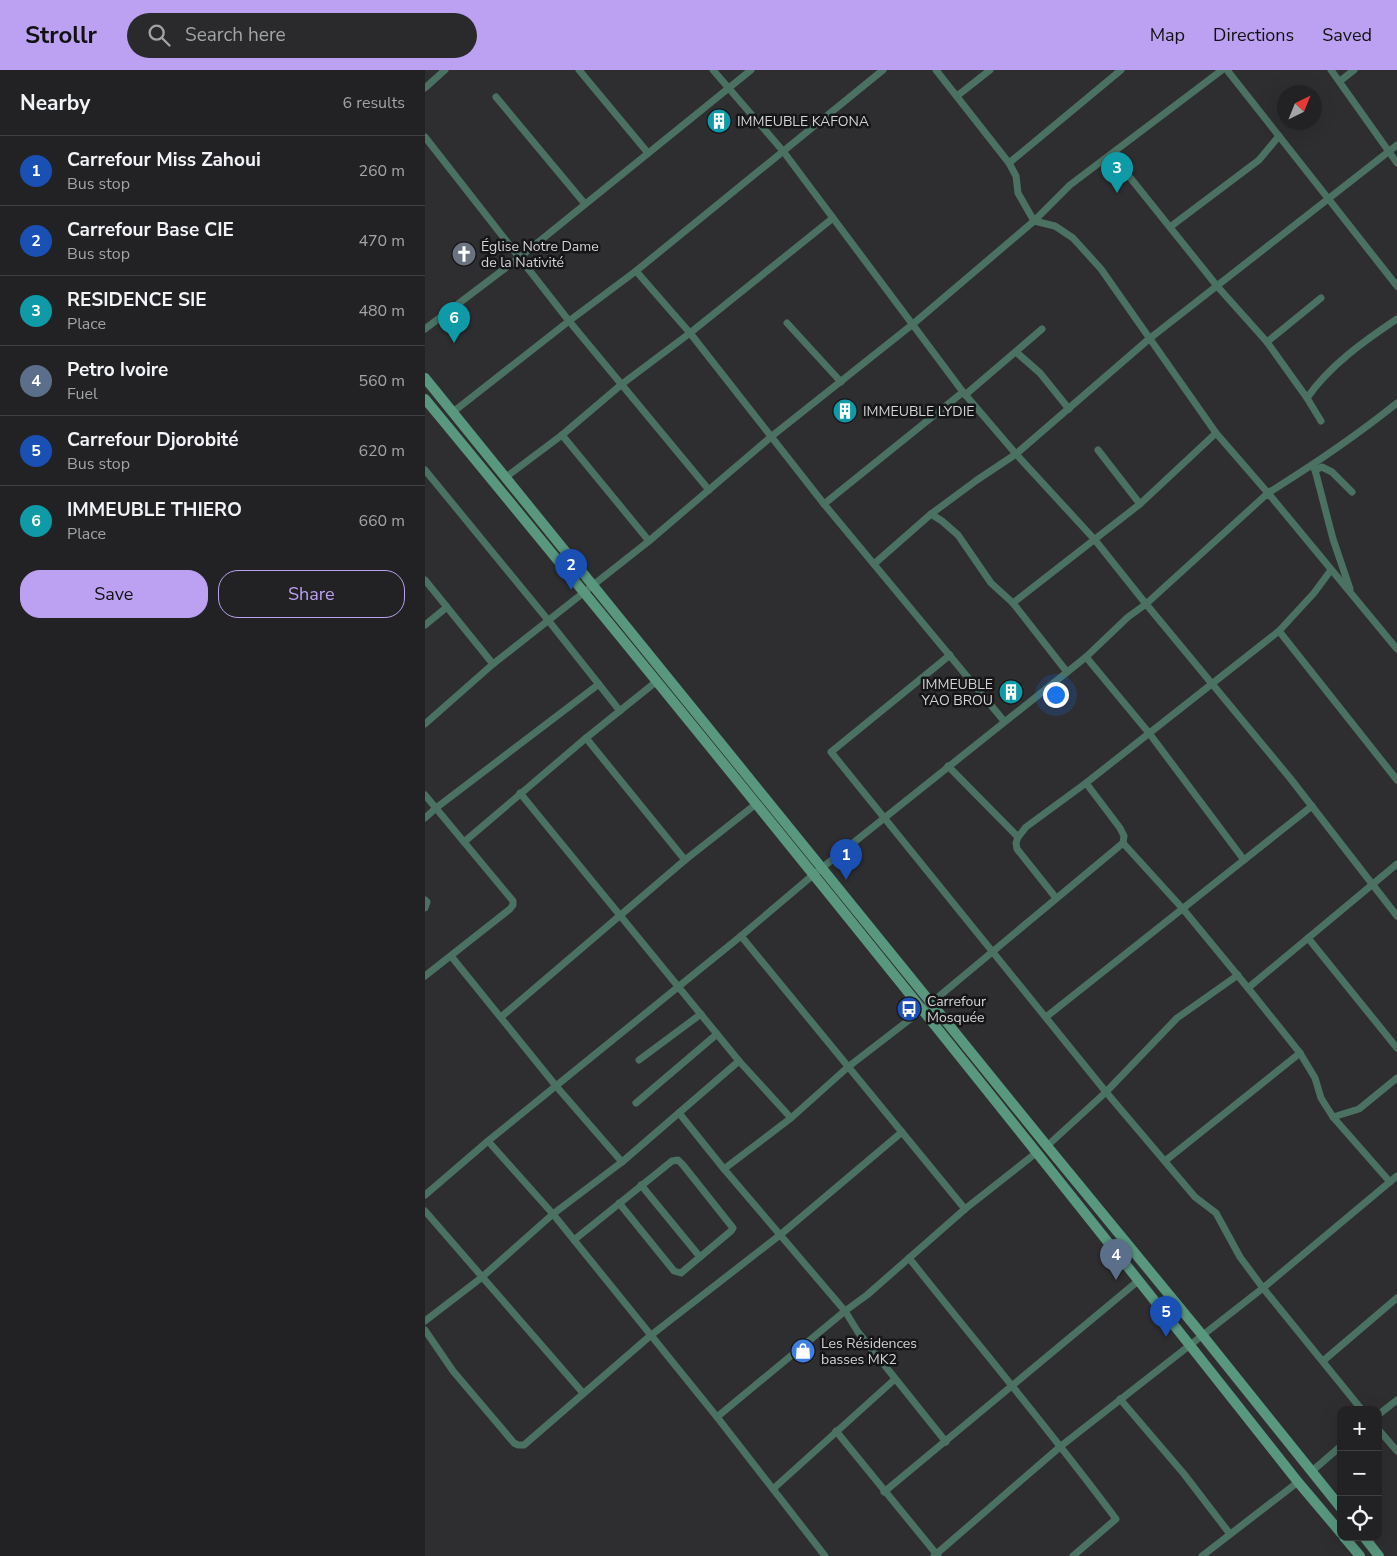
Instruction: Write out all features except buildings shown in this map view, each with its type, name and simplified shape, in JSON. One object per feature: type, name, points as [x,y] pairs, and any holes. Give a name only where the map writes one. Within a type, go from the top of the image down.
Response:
[{"type":"main road","points":[[425,378],[506,477],[657,681],[1337,1528]]},
{"type":"main road","points":[[425,398],[589,589],[822,868],[1337,1503]]},
{"type":"main road","points":[[1347,1541],[1360,1556]]},
{"type":"main road","points":[[1367,1541],[1379,1556]]},
{"type":"street","points":[[425,88],[445,70]]},
{"type":"street","points":[[579,70],[648,153]]},
{"type":"street","points":[[713,70],[783,151],[964,393],[1016,454],[1095,540],[1312,806],[1397,916]]},
{"type":"street","points":[[425,330],[519,257],[751,70]]},
{"type":"street","points":[[453,412],[635,271],[883,70]]},
{"type":"street","points":[[936,70],[1009,163],[1016,176],[1018,193],[1034,221],[1055,226],[1073,238],[1101,269],[1216,432],[1397,649]]},
{"type":"street","points":[[957,96],[990,70]]},
{"type":"street","points":[[1009,163],[1121,70]]},
{"type":"street","points":[[425,724],[493,664],[649,541],[772,436],[913,324],[1034,221],[1070,185],[1222,70]]},
{"type":"street","points":[[1227,70],[1397,286]]},
{"type":"street","points":[[1331,70],[1397,163]]},
{"type":"street","points":[[1339,81],[1354,70]]},
{"type":"street","points":[[496,97],[585,204]]},
{"type":"street","points":[[1169,227],[1259,160],[1279,136]]},
{"type":"street","points":[[425,137],[569,321],[709,490]]},
{"type":"street","points":[[875,564],[931,514],[1016,454],[1149,339],[1397,145]]},
{"type":"street","points":[[1112,154],[1217,286],[1267,342],[1307,398],[1321,422]]},
{"type":"street","points":[[506,477],[562,435],[622,384],[690,333],[833,218]]},
{"type":"street","points":[[635,271],[690,333],[824,504],[1004,721]]},
{"type":"street","points":[[1267,342],[1321,298]]},
{"type":"street","points":[[1307,398],[1318,382],[1331,369],[1397,319]]},
{"type":"street","points":[[787,323],[841,382]]},
{"type":"street","points":[[824,504],[1016,352],[1042,329]]},
{"type":"street","points":[[1016,352],[1040,373],[1069,409]]},
{"type":"street","points":[[425,1195],[488,1141],[679,987],[813,875],[1086,657],[1128,616],[1146,604],[1268,493],[1314,468],[1397,403]]},
{"type":"street","points":[[1013,603],[1140,504],[1216,432]]},
{"type":"street","points":[[562,435],[649,541]]},
{"type":"street","points":[[1098,450],[1140,504]]},
{"type":"street","points":[[1314,468],[1322,466],[1332,472],[1352,492]]},
{"type":"street","points":[[1314,468],[1333,539],[1351,594]]},
{"type":"street","points":[[425,470],[620,711]]},
{"type":"street","points":[[931,514],[958,535],[991,583],[1013,603],[1067,672]]},
{"type":"street","points":[[1057,898],[1017,849],[1016,843],[1026,827],[1279,631],[1314,593],[1331,570]]},
{"type":"street","points":[[425,580],[493,664]]},
{"type":"street","points":[[425,626],[447,607]]},
{"type":"street","points":[[1279,631],[1397,780]]},
{"type":"street","points":[[950,655],[831,752],[1106,1092],[1195,1197],[1216,1214],[1240,1256],[1263,1288],[1359,1406]]},
{"type":"street","points":[[1086,657],[1149,733],[1244,860]]},
{"type":"street","points":[[464,842],[520,793],[657,681]]},
{"type":"street","points":[[425,818],[599,684]]},
{"type":"street","points":[[586,738],[685,860]]},
{"type":"street","points":[[948,766],[1019,837]]},
{"type":"street","points":[[724,1169],[791,1118],[848,1067],[994,952],[1123,843],[1124,836],[1120,828],[1086,782]]},
{"type":"street","points":[[520,793],[739,1061],[791,1118]]},
{"type":"street","points":[[425,795],[513,901],[510,909],[425,976]]},
{"type":"street","points":[[501,1017],[619,915],[756,804]]},
{"type":"street","points":[[1046,1017],[1312,806]]},
{"type":"street","points":[[1123,843],[1183,909],[1300,1053],[1315,1078],[1321,1098],[1333,1117],[1390,1182]]},
{"type":"street","points":[[1248,988],[1397,864]]},
{"type":"street","points":[[425,900],[427,902],[425,908]]},
{"type":"street","points":[[741,936],[965,1209]]},
{"type":"street","points":[[1308,938],[1397,1048]]},
{"type":"street","points":[[451,956],[556,1086],[621,1162]]},
{"type":"street","points":[[1047,1146],[1106,1092],[1177,1018],[1237,975]]},
{"type":"street","points":[[639,1060],[701,1014]]},
{"type":"street","points":[[636,1103],[717,1034]]},
{"type":"street","points":[[1165,1160],[1300,1053]]},
{"type":"street","points":[[425,1322],[481,1278],[553,1214],[621,1162],[739,1061]]},
{"type":"street","points":[[1333,1117],[1359,1109],[1397,1078]]},
{"type":"street","points":[[679,1113],[845,1311],[895,1379],[945,1442]]},
{"type":"street","points":[[425,1330],[453,1371],[514,1442],[518,1445],[524,1445],[650,1336],[780,1235],[902,1132]]},
{"type":"street","points":[[488,1141],[553,1214],[717,1417],[825,1556]]},
{"type":"street","points":[[717,1417],[867,1294],[965,1209],[1036,1153]]},
{"type":"street","points":[[574,1240],[619,1203],[641,1185],[672,1161],[678,1160],[733,1228],[681,1273],[674,1271],[619,1203]]},
{"type":"street","points":[[836,1431],[936,1555],[1061,1446],[1263,1288],[1397,1176]]},
{"type":"street","points":[[641,1185],[700,1257]]},
{"type":"street","points":[[425,1211],[583,1394]]},
{"type":"street","points":[[909,1258],[1061,1446],[1116,1519],[1073,1556]]},
{"type":"street","points":[[884,1492],[1138,1281]]},
{"type":"street","points":[[1323,1361],[1397,1298]]},
{"type":"street","points":[[773,1490],[895,1379]]},
{"type":"street","points":[[1120,1399],[1184,1474],[1230,1534]]},
{"type":"street","points":[[1382,1412],[1397,1400]]},
{"type":"street","points":[[1382,1434],[1397,1451]]},
{"type":"street","points":[[1311,1472],[1337,1449]]},
{"type":"street","points":[[1202,1556],[1298,1482]]},
{"type":"place","name":"IMMEUBLE KAFONA","points":[[719,121]]},
{"type":"place","name":"RESIDENCE SIE","points":[[1117,193]]},
{"type":"place","name":"Église Notre Dame de la Nativité","points":[[464,254]]},
{"type":"place","name":"IMMEUBLE THIERO","points":[[454,343]]},
{"type":"place","name":"IMMEUBLE LYDIE","points":[[845,411]]},
{"type":"place","name":"Carrefour Base CIE","points":[[571,590]]},
{"type":"place","name":"IMMEUBLE YAO BROU","points":[[1011,692]]},
{"type":"place","name":"Carrefour Miss Zahoui","points":[[846,880]]},
{"type":"place","name":"Carrefour Mosquée","points":[[909,1009]]},
{"type":"place","name":"Petro Ivoire","points":[[1116,1280]]},
{"type":"place","name":"Carrefour Djorobité","points":[[1166,1337]]},
{"type":"place","name":"Les Résidences basses MK2","points":[[803,1351]]}]
